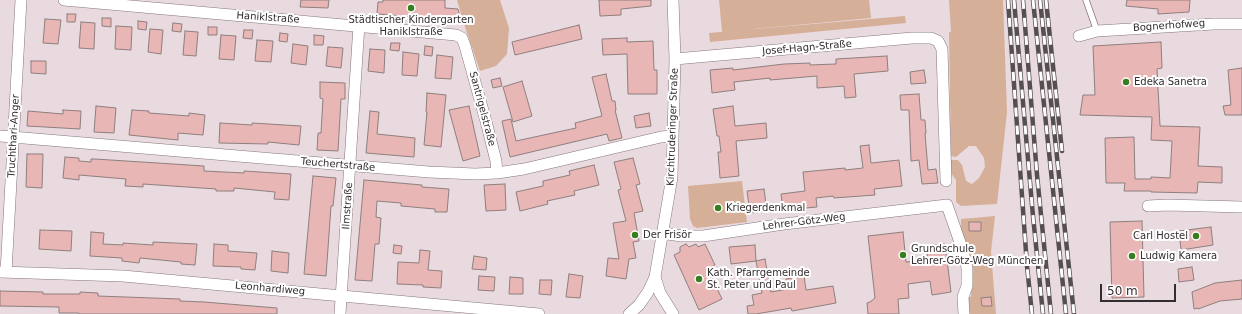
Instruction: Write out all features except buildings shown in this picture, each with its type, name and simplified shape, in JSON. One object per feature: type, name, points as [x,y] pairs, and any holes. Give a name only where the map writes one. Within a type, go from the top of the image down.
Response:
[{"type":"street","name":"Truchthari-Anger","points":[[3,272],[14,138],[21,0]]},
{"type":"street","name":"Haniklstraße","points":[[64,0],[456,34],[462,38],[465,46]]},
{"type":"street","name":"Kirchtruderinger Straße","points":[[655,276],[662,233],[669,204],[672,177],[675,59],[673,0]]},
{"type":"street","name":"Bognerhofweg","points":[[1079,36],[1097,31],[1214,24],[1242,24]]},
{"type":"street","name":"Ilmstraße","points":[[340,314],[359,25]]},
{"type":"street","name":"Josef-Hagn-Straße","points":[[675,59],[912,38],[931,38],[938,42],[942,49],[946,181]]},
{"type":"street","name":"Santrigelstraße","points":[[465,46],[496,161],[497,173]]},
{"type":"street","name":"Teuchertstraße","points":[[0,136],[350,166],[456,173],[497,173],[524,169],[661,137],[672,136]]},
{"type":"street","name":"Lehrer-Götz-Weg","points":[[662,233],[681,236],[703,236],[784,224],[947,205],[963,251],[967,268],[967,286],[963,297],[964,314]]},
{"type":"street","points":[[1148,206],[1167,205],[1242,207]]},
{"type":"street","name":"Leonhardiweg","points":[[3,272],[123,276],[539,314]]},
{"type":"street","points":[[629,314],[639,305],[648,292],[655,276]]},
{"type":"street","points":[[655,276],[660,293],[673,314]]},
{"type":"lane","points":[[1086,0],[1097,31]]},
{"type":"shaded area","points":[[457,0],[500,0],[509,28],[507,54],[496,66],[480,71]]},
{"type":"shaded area","points":[[719,0],[869,0],[871,18],[722,32]]},
{"type":"shaded area","points":[[949,0],[1003,0],[1007,112],[997,204],[961,206],[956,202],[956,180],[951,173],[951,160],[958,160],[962,165],[966,181],[972,184],[979,178],[985,167],[984,158],[976,146],[969,146],[956,157],[951,156],[949,32],[951,32]]},
{"type":"shaded area","points":[[905,16],[906,23],[710,42],[709,33]]},
{"type":"shaded area","points":[[742,181],[747,222],[697,228],[693,226],[690,219],[688,186]]},
{"type":"shaded area","points":[[995,216],[991,252],[996,314],[968,314],[967,297],[971,297],[972,275],[961,236],[961,219]]},
{"type":"railway","points":[[1008,0],[1027,266],[1032,314]]},
{"type":"railway","points":[[1014,0],[1043,314]]},
{"type":"railway","points":[[1023,0],[1037,175],[1051,314]]},
{"type":"railway","points":[[1033,0],[1066,314]]},
{"type":"railway","points":[[1040,0],[1074,314]]},
{"type":"railway","points":[[1046,0],[1062,151]]},
{"type":"place","name":"Städtischer Kindergarten Haniklstraße","points":[[411,8]]},
{"type":"place","name":"Edeka Sanetra","points":[[1126,82]]},
{"type":"place","name":"Kriegerdenkmal","points":[[718,208]]},
{"type":"place","name":"Der Frisör","points":[[635,235]]},
{"type":"place","name":"Carl Hostel","points":[[1196,236]]},
{"type":"place","name":"Grundschule Lehrer-Götz-Weg München","points":[[903,255]]},
{"type":"place","name":"Ludwig Kamera","points":[[1132,256]]},
{"type":"place","name":"Kath. Pfarrgemeinde St. Peter und Paul","points":[[699,279]]}]
